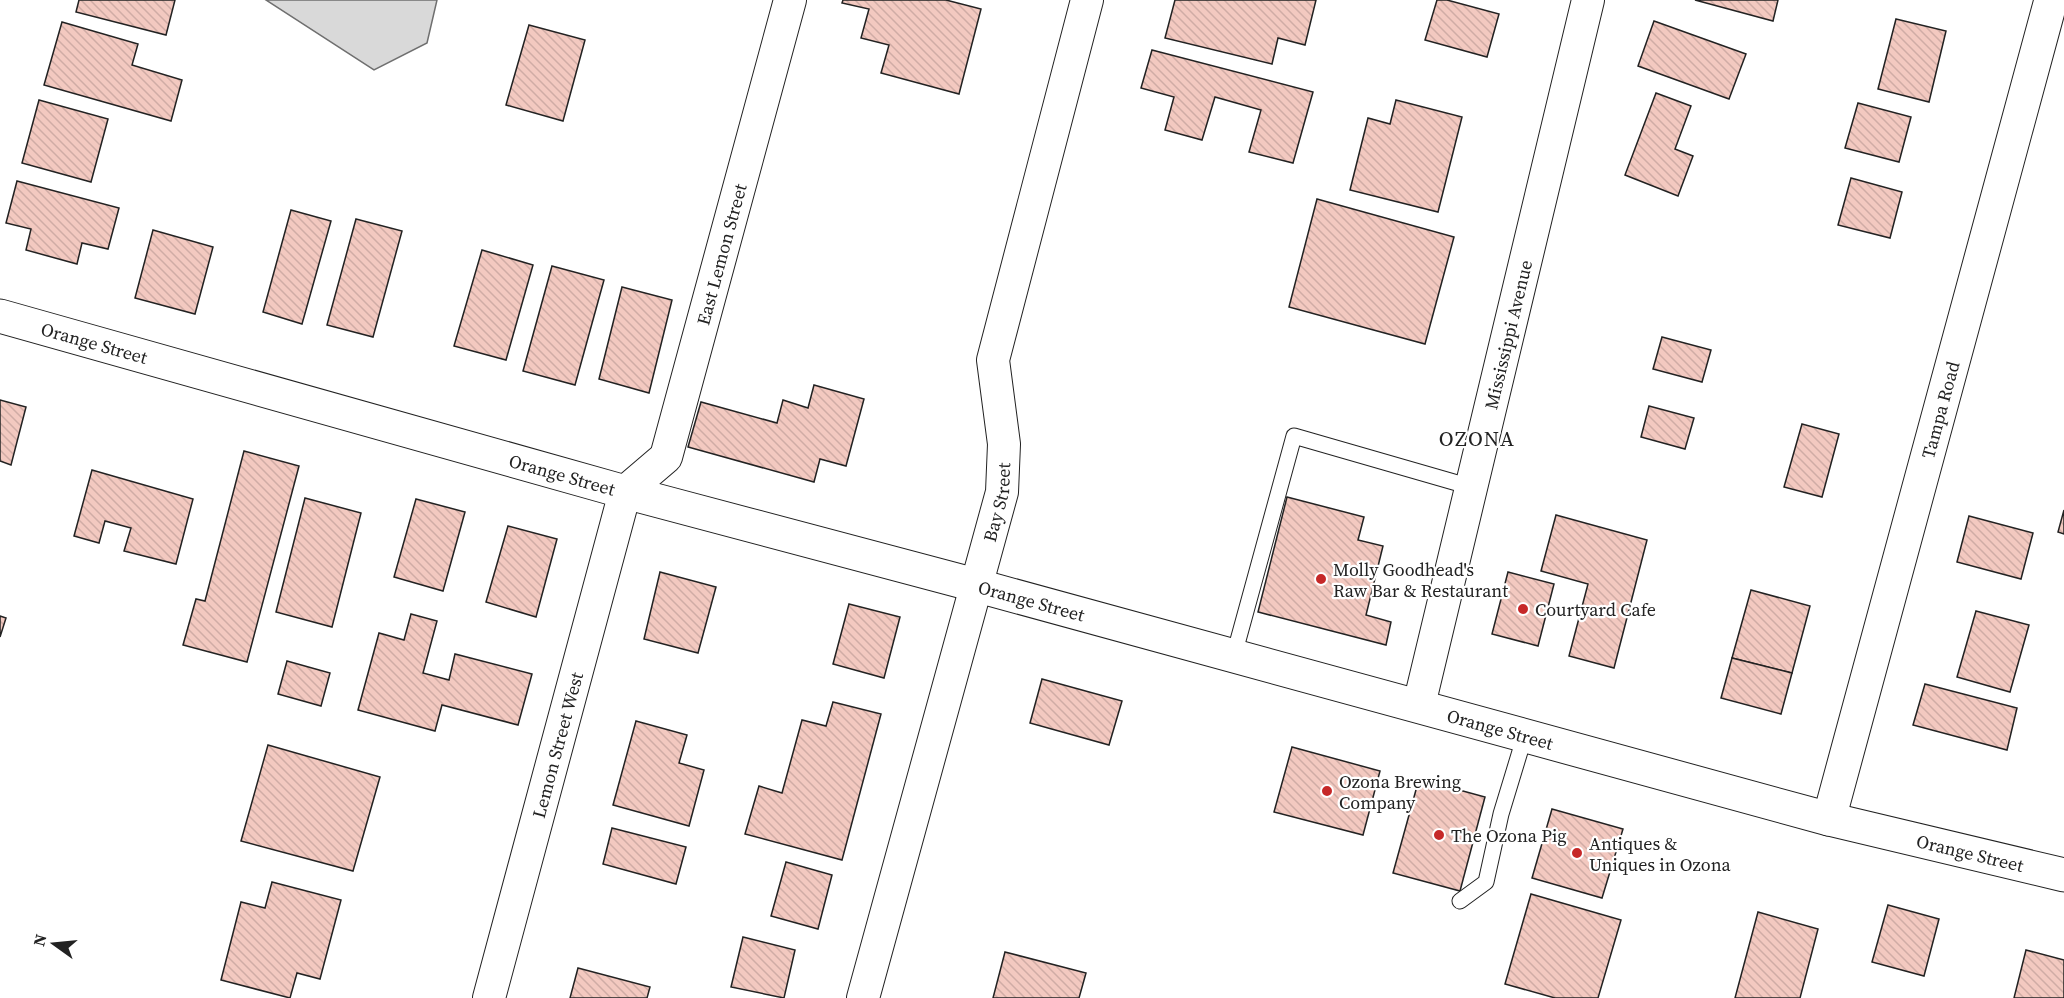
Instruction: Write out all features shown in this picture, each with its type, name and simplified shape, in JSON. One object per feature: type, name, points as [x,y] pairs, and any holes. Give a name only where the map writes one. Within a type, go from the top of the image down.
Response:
[{"type":"street","name":"East Lemon Street","points":[[626,492],[666,457],[790,0]]},
{"type":"street","name":"Bay Street","points":[[863,998],[1002,492],[1004,444],[993,360],[1088,0]]},
{"type":"street","name":"Mississippi Avenue","points":[[1419,705],[1588,0]]},
{"type":"street","name":"Tampa Road","points":[[1829,819],[2051,0]]},
{"type":"street","name":"Orange Street","points":[[0,316],[626,492],[1419,705],[1829,819],[2064,875]]},
{"type":"street","name":"Lemon Street West","points":[[489,998],[626,492]]},
{"type":"lane","points":[[1234,655],[1294,436],[1471,487]]},
{"type":"lane","points":[[1461,901],[1486,882],[1500,814],[1525,735]]},
{"type":"shaded area","points":[[266,0],[437,0],[427,43],[374,70]]},
{"type":"building","points":[[79,0],[175,0],[166,35],[76,12]]},
{"type":"building","points":[[843,0],[946,0],[981,9],[959,94],[881,73],[889,45],[861,38],[869,9],[842,3]]},
{"type":"building","points":[[1175,0],[1316,0],[1305,45],[1278,38],[1272,64],[1165,38]]},
{"type":"building","points":[[1437,0],[1447,0],[1499,14],[1487,57],[1425,40]]},
{"type":"building","points":[[1695,0],[1778,0],[1773,21]]},
{"type":"building","points":[[1896,19],[1946,31],[1929,102],[1878,89]]},
{"type":"building","points":[[1654,21],[1746,54],[1729,99],[1638,66]]},
{"type":"building","points":[[62,22],[138,44],[132,65],[182,80],[171,121],[44,85]]},
{"type":"building","points":[[529,25],[585,40],[563,121],[506,105]]},
{"type":"building","points":[[1152,50],[1313,92],[1293,163],[1249,152],[1261,110],[1215,97],[1202,140],[1165,130],[1174,97],[1141,88]]},
{"type":"building","points":[[1656,93],[1691,106],[1675,149],[1693,156],[1678,196],[1625,175]]},
{"type":"building","points":[[39,100],[108,119],[91,182],[22,163]]},
{"type":"building","points":[[1396,100],[1462,117],[1438,212],[1350,190],[1368,118],[1390,124]]},
{"type":"building","points":[[1858,103],[1911,117],[1899,162],[1845,148]]},
{"type":"building","points":[[1851,178],[1902,192],[1890,238],[1838,225]]},
{"type":"building","points":[[17,181],[119,208],[108,249],[82,243],[77,264],[26,250],[31,229],[6,223]]},
{"type":"building","points":[[1317,199],[1454,237],[1425,344],[1289,307]]},
{"type":"building","points":[[291,210],[331,221],[302,324],[263,312]]},
{"type":"building","points":[[356,219],[402,231],[373,337],[327,325]]},
{"type":"building","points":[[153,230],[213,247],[195,314],[135,298]]},
{"type":"building","points":[[482,250],[533,265],[506,360],[454,346]]},
{"type":"building","points":[[552,266],[604,280],[575,385],[523,371]]},
{"type":"building","points":[[622,287],[672,300],[649,393],[599,379]]},
{"type":"building","points":[[1662,337],[1711,350],[1702,382],[1653,369]]},
{"type":"building","points":[[814,385],[864,399],[846,466],[820,459],[814,482],[688,447],[701,402],[777,423],[783,400],[808,408]]},
{"type":"building","points":[[0,400],[26,407],[11,465],[0,461]]},
{"type":"building","points":[[1649,406],[1694,418],[1685,449],[1641,437]]},
{"type":"building","points":[[1802,424],[1839,434],[1822,497],[1784,487]]},
{"type":"building","points":[[244,451],[299,466],[247,662],[183,645],[196,599],[205,601]]},
{"type":"building","points":[[92,470],[193,499],[176,564],[124,551],[131,528],[105,521],[99,543],[74,536]]},
{"type":"building","name":"Molly Goodhead's Raw Bar & Restaurant","points":[[1287,497],[1364,517],[1358,540],[1383,546],[1366,615],[1391,622],[1386,645],[1258,612]]},
{"type":"building","points":[[305,498],[361,513],[332,627],[276,612]]},
{"type":"building","points":[[416,499],[465,512],[443,591],[394,577]]},
{"type":"building","points":[[2064,510],[2064,534],[2058,532]]},
{"type":"building","points":[[1556,515],[1647,540],[1614,668],[1569,656],[1588,584],[1541,571]]},
{"type":"building","points":[[1969,516],[2033,533],[2021,579],[1957,562]]},
{"type":"building","points":[[508,526],[557,539],[536,617],[486,602]]},
{"type":"building","points":[[660,572],[716,587],[698,653],[644,639]]},
{"type":"building","name":"Courtyard Cafe","points":[[1508,572],[1554,584],[1538,646],[1492,634]]},
{"type":"building","points":[[1751,590],[1810,606],[1792,673],[1732,658]]},
{"type":"building","points":[[849,604],[900,617],[884,678],[833,664]]},
{"type":"building","points":[[1976,611],[2029,625],[2010,692],[1957,677]]},
{"type":"building","points":[[411,614],[437,621],[423,673],[449,680],[455,654],[532,674],[518,725],[442,705],[435,731],[358,710],[379,633],[404,640]]},
{"type":"building","points":[[0,616],[6,618],[0,637]]},
{"type":"building","points":[[1732,658],[1792,673],[1781,714],[1721,698]]},
{"type":"building","points":[[287,661],[330,673],[321,706],[278,694]]},
{"type":"building","points":[[1042,679],[1122,701],[1109,745],[1030,723]]},
{"type":"building","points":[[1925,684],[2017,708],[2007,750],[1913,725]]},
{"type":"building","points":[[833,702],[881,714],[842,860],[745,834],[759,786],[782,793],[802,720],[826,726]]},
{"type":"building","points":[[636,721],[687,735],[679,763],[704,770],[689,826],[613,805]]},
{"type":"building","points":[[268,745],[380,777],[353,871],[241,841]]},
{"type":"building","name":"Ozona Brewing Company","points":[[1292,747],[1380,771],[1363,835],[1274,812]]},
{"type":"building","name":"The Ozona Pig","points":[[1419,779],[1485,797],[1460,891],[1393,873]]},
{"type":"building","name":"Antiques & Uniques in Ozona","points":[[1552,809],[1623,829],[1602,898],[1532,878]]},
{"type":"building","points":[[612,828],[686,847],[676,884],[603,864]]},
{"type":"building","points":[[786,862],[832,875],[818,929],[771,916]]},
{"type":"building","points":[[272,882],[341,900],[320,979],[297,973],[290,998],[221,980],[241,902],[265,908]]},
{"type":"building","points":[[1531,894],[1621,920],[1598,998],[1555,998],[1505,984]]},
{"type":"building","points":[[1888,905],[1939,919],[1924,976],[1872,962]]},
{"type":"building","points":[[1758,912],[1818,929],[1800,998],[1735,998]]},
{"type":"building","points":[[743,937],[795,950],[784,998],[731,987]]},
{"type":"building","points":[[2026,950],[2064,960],[2064,998],[2014,998]]},
{"type":"building","points":[[1005,952],[1086,973],[1079,998],[993,998]]},
{"type":"building","points":[[578,968],[650,987],[647,998],[570,998]]},
{"type":"place","name":"Molly Goodhead's Raw Bar & Restaurant","points":[[1321,579]]},
{"type":"place","name":"Courtyard Cafe","points":[[1523,609]]},
{"type":"place","name":"Ozona Brewing Company","points":[[1327,791]]},
{"type":"place","name":"The Ozona Pig","points":[[1439,835]]},
{"type":"place","name":"Antiques & Uniques in Ozona","points":[[1577,853]]},
{"type":"district","name":"OZONA","points":[[1477,438]]}]
